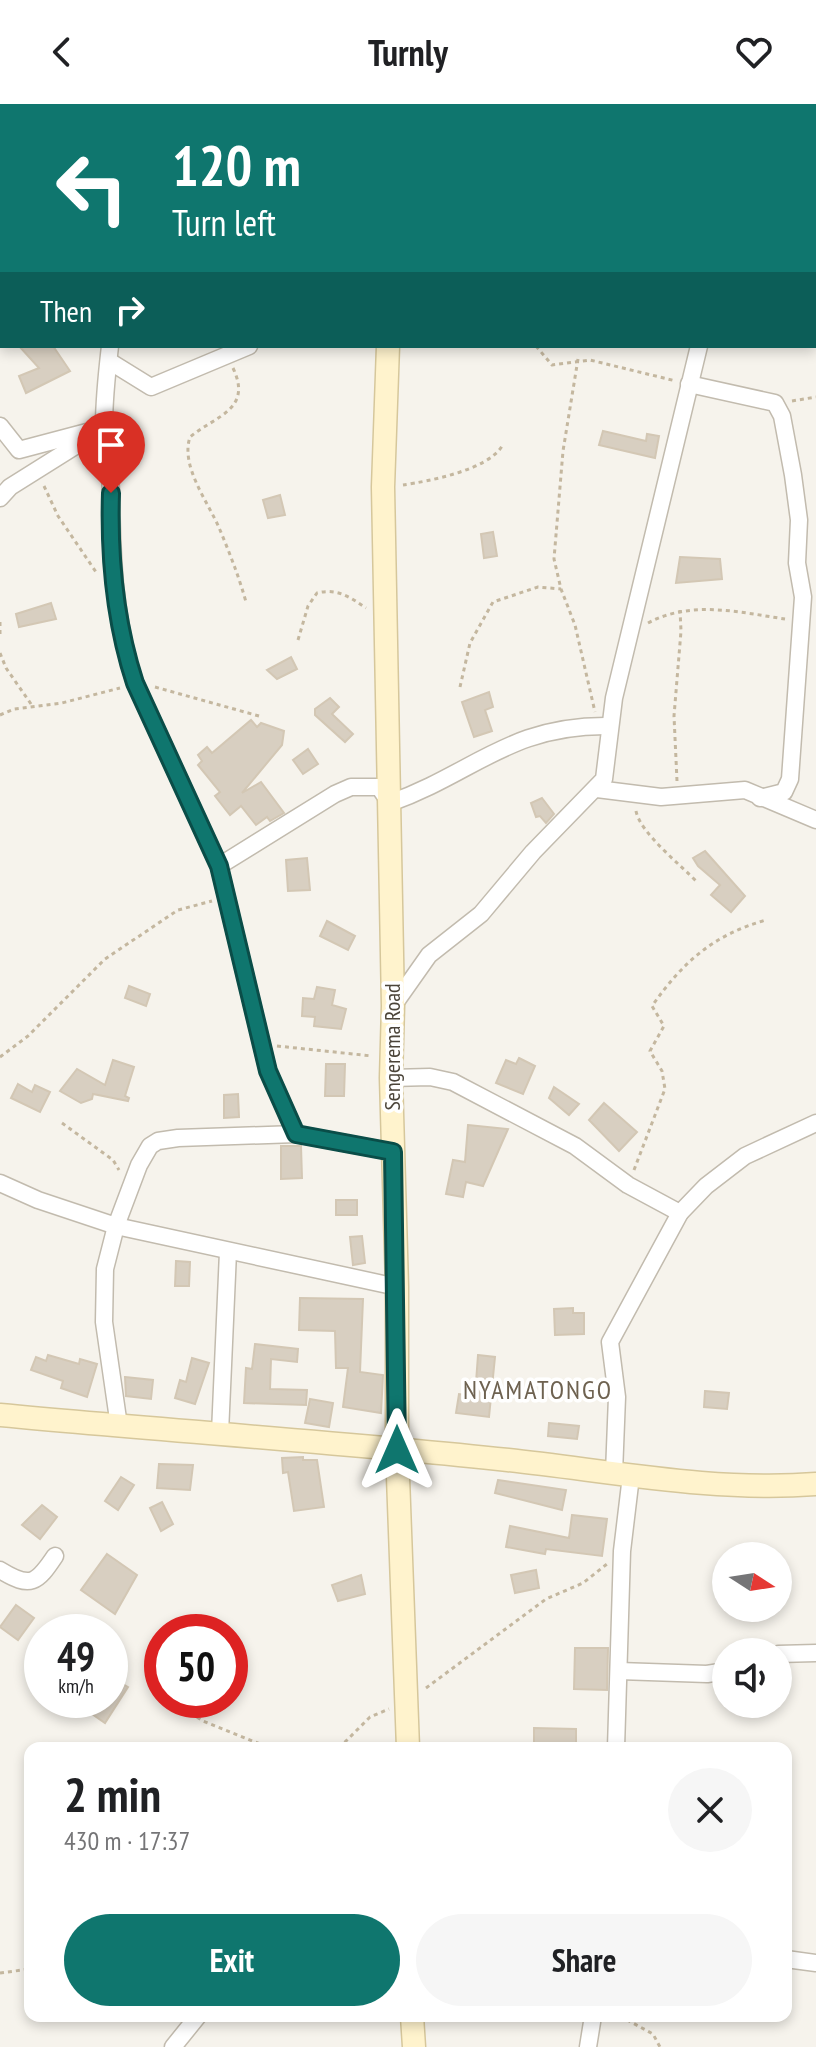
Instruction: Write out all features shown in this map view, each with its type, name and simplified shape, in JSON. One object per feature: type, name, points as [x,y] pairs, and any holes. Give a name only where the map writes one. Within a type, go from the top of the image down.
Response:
[{"type":"main road","name":"Sengerema Road","points":[[388,348],[383,487],[393,1006],[397,1450],[408,1742]]},
{"type":"main road","points":[[0,1415],[220,1433],[768,1488],[816,1484]]},
{"type":"main road","points":[[412,2022],[414,2047]]},
{"type":"street","points":[[110,354],[151,387],[244,348]]},
{"type":"street","points":[[393,1006],[429,955],[481,914],[533,852],[597,789],[607,766],[610,742],[602,726],[630,633],[698,348]]},
{"type":"street","points":[[110,354],[104,428],[111,493],[114,593],[127,657],[135,683],[219,866],[268,1071],[296,1134]]},
{"type":"street","points":[[689,384],[775,403],[782,416],[799,520],[797,563],[803,597],[790,779],[784,792],[760,798]]},
{"type":"street","points":[[0,426],[19,450],[104,428]]},
{"type":"street","points":[[0,498],[10,487],[104,428]]},
{"type":"street","points":[[219,866],[351,787],[379,787],[390,803],[427,789],[487,754],[528,736],[558,728],[602,726]]},
{"type":"street","points":[[597,789],[633,796],[745,790],[816,820]]},
{"type":"street","points":[[392,1072],[453,1082],[575,1146],[628,1185],[680,1213]]},
{"type":"street","points":[[616,1742],[623,1474],[610,1342],[680,1213],[706,1186],[745,1156],[816,1123]]},
{"type":"street","points":[[119,1426],[103,1293],[109,1245],[143,1154],[158,1141],[296,1134],[393,1152]]},
{"type":"street","points":[[0,1183],[38,1200],[116,1226],[397,1287]]},
{"type":"street","points":[[220,1433],[228,1252]]},
{"type":"street","points":[[0,1570],[30,1582],[39,1579],[55,1556]]},
{"type":"street","points":[[792,1654],[816,1653]]},
{"type":"street","points":[[619,1671],[712,1673]]},
{"type":"street","points":[[792,1960],[816,1963]]},
{"type":"street","points":[[173,2047],[193,2022]]},
{"type":"street","points":[[588,2047],[592,2022]]},
{"type":"path","points":[[538,348],[552,365],[578,359],[689,384]]},
{"type":"path","points":[[227,354],[238,377],[237,399],[231,410],[190,437],[188,450],[198,486],[218,525],[246,602]]},
{"type":"path","points":[[578,359],[563,451],[554,559],[602,726]]},
{"type":"path","points":[[775,403],[816,397]]},
{"type":"path","points":[[383,487],[432,481],[489,460],[502,446]]},
{"type":"path","points":[[43,484],[69,534],[114,593]]},
{"type":"path","points":[[460,687],[470,643],[493,602],[538,587],[561,589]]},
{"type":"path","points":[[298,640],[308,606],[317,593],[330,590],[366,607],[387,626]]},
{"type":"path","points":[[630,633],[680,610],[745,612],[800,621]]},
{"type":"path","points":[[680,610],[674,716],[677,778],[681,795]]},
{"type":"path","points":[[0,622],[0,636]]},
{"type":"path","points":[[0,653],[6,668],[32,706]]},
{"type":"path","points":[[0,715],[32,706],[83,699],[135,683],[259,716]]},
{"type":"path","points":[[633,796],[637,821],[698,883]]},
{"type":"path","points":[[0,1057],[28,1036],[105,959],[178,910],[228,897]]},
{"type":"path","points":[[628,1185],[665,1089],[662,1071],[650,1051],[664,1026],[652,1006],[704,947],[734,929],[766,920]]},
{"type":"path","points":[[261,1044],[366,1053],[392,1072]]},
{"type":"path","points":[[62,1123],[113,1160],[131,1190]]},
{"type":"path","points":[[345,1742],[370,1717],[407,1702],[546,1599],[583,1583],[622,1551]]},
{"type":"path","points":[[200,1718],[255,1742]]},
{"type":"path","points":[[0,1973],[24,1970]]},
{"type":"path","points":[[631,2022],[653,2034],[660,2047]]},
{"type":"building","points":[[21,348],[54,348],[70,371],[26,393],[19,376],[39,368]]},
{"type":"building","points":[[603,431],[646,441],[647,434],[659,436],[655,458],[599,445]]},
{"type":"building","points":[[280,495],[285,515],[268,518],[263,500]]},
{"type":"building","points":[[493,532],[497,556],[484,558],[481,534]]},
{"type":"building","points":[[680,557],[720,559],[722,579],[676,583]]},
{"type":"building","points":[[51,603],[56,619],[19,627],[16,614]]},
{"type":"building","points":[[291,657],[297,669],[277,679],[267,670]]},
{"type":"building","points":[[489,692],[493,707],[485,710],[492,731],[474,737],[462,702]]},
{"type":"building","points":[[330,698],[339,707],[332,714],[353,734],[345,742],[315,715],[315,709]]},
{"type":"building","points":[[251,720],[257,727],[261,723],[284,731],[282,745],[242,793],[261,782],[284,813],[270,821],[267,817],[256,825],[241,806],[230,815],[215,796],[220,792],[198,765],[202,761],[198,755],[207,747],[212,753]]},
{"type":"building","points":[[308,749],[318,764],[303,774],[293,760]]},
{"type":"building","points":[[542,798],[554,814],[546,823],[540,816],[536,817],[531,803]]},
{"type":"building","points":[[705,851],[745,896],[731,912],[711,895],[720,885],[693,858]]},
{"type":"building","points":[[307,858],[310,890],[288,891],[286,860]]},
{"type":"building","points":[[327,921],[355,936],[348,950],[320,936]]},
{"type":"building","points":[[129,986],[150,994],[146,1006],[125,998]]},
{"type":"building","points":[[317,987],[335,990],[332,1005],[346,1009],[341,1029],[314,1026],[315,1017],[302,1016],[303,998],[314,999]]},
{"type":"building","points":[[519,1058],[535,1066],[523,1094],[496,1083],[506,1060],[516,1064]]},
{"type":"building","points":[[113,1060],[134,1067],[125,1096],[129,1098],[128,1101],[93,1094],[92,1099],[81,1103],[60,1091],[77,1069],[105,1085]]},
{"type":"building","points":[[326,1064],[345,1064],[344,1096],[325,1096]]},
{"type":"building","points":[[18,1084],[32,1092],[35,1085],[50,1092],[40,1112],[11,1098]]},
{"type":"building","points":[[554,1087],[579,1104],[569,1115],[549,1098]]},
{"type":"building","points":[[238,1094],[239,1117],[224,1118],[224,1095]]},
{"type":"building","points":[[604,1103],[637,1132],[619,1151],[589,1120]]},
{"type":"building","points":[[468,1125],[508,1129],[483,1186],[466,1182],[463,1197],[446,1194],[453,1160],[465,1162]]},
{"type":"building","points":[[281,1146],[301,1146],[302,1178],[281,1179]]},
{"type":"building","points":[[336,1200],[357,1200],[357,1215],[336,1215]]},
{"type":"building","points":[[362,1236],[365,1263],[353,1265],[350,1237]]},
{"type":"building","points":[[176,1261],[190,1262],[189,1286],[175,1286]]},
{"type":"building","points":[[300,1298],[363,1299],[360,1372],[383,1375],[381,1413],[343,1407],[348,1368],[336,1368],[335,1331],[299,1330]]},
{"type":"building","points":[[573,1308],[573,1313],[584,1313],[584,1334],[555,1335],[554,1309]]},
{"type":"building","points":[[255,1344],[298,1349],[297,1362],[271,1359],[270,1389],[307,1390],[306,1405],[244,1403],[246,1368],[252,1369]]},
{"type":"building","points":[[48,1355],[79,1364],[80,1359],[97,1364],[87,1397],[61,1388],[63,1381],[31,1370],[36,1357],[46,1361]]},
{"type":"building","points":[[478,1355],[495,1357],[489,1417],[456,1413],[459,1394],[475,1396]]},
{"type":"building","points":[[192,1358],[209,1363],[195,1404],[175,1398],[180,1380],[186,1382]]},
{"type":"building","points":[[125,1377],[153,1380],[151,1399],[126,1396]]},
{"type":"building","points":[[705,1391],[729,1393],[727,1409],[704,1407]]},
{"type":"building","points":[[310,1399],[333,1403],[329,1427],[305,1423]]},
{"type":"building","points":[[549,1423],[579,1426],[577,1439],[548,1436]]},
{"type":"building","points":[[303,1457],[303,1460],[317,1460],[324,1507],[294,1511],[288,1472],[283,1473],[282,1458]]},
{"type":"building","points":[[159,1464],[193,1465],[190,1490],[157,1488]]},
{"type":"building","points":[[121,1477],[134,1485],[118,1510],[105,1501]]},
{"type":"building","points":[[498,1480],[566,1490],[562,1510],[495,1493]]},
{"type":"building","points":[[162,1502],[173,1524],[161,1531],[150,1508]]},
{"type":"building","points":[[42,1505],[57,1517],[40,1539],[22,1525]]},
{"type":"building","points":[[572,1515],[607,1519],[602,1556],[546,1549],[545,1554],[506,1547],[510,1526],[569,1538]]},
{"type":"building","points":[[107,1554],[137,1575],[115,1614],[81,1590]]},
{"type":"building","points":[[536,1570],[539,1588],[515,1593],[511,1575]]},
{"type":"building","points":[[361,1575],[365,1594],[338,1601],[332,1585]]},
{"type":"building","points":[[16,1605],[28,1614],[24,1614],[24,1632],[18,1640],[0,1627]]},
{"type":"building","points":[[575,1648],[608,1648],[607,1690],[574,1689]]},
{"type":"building","points":[[534,1728],[576,1729],[576,1742],[534,1742]]},
{"type":"district","name":"NYAMATONGO","points":[[538,1389]]},
{"type":"route","points":[[111,493],[114,593],[127,657],[135,683],[219,866],[268,1071],[296,1134],[393,1152],[397,1450]]}]
